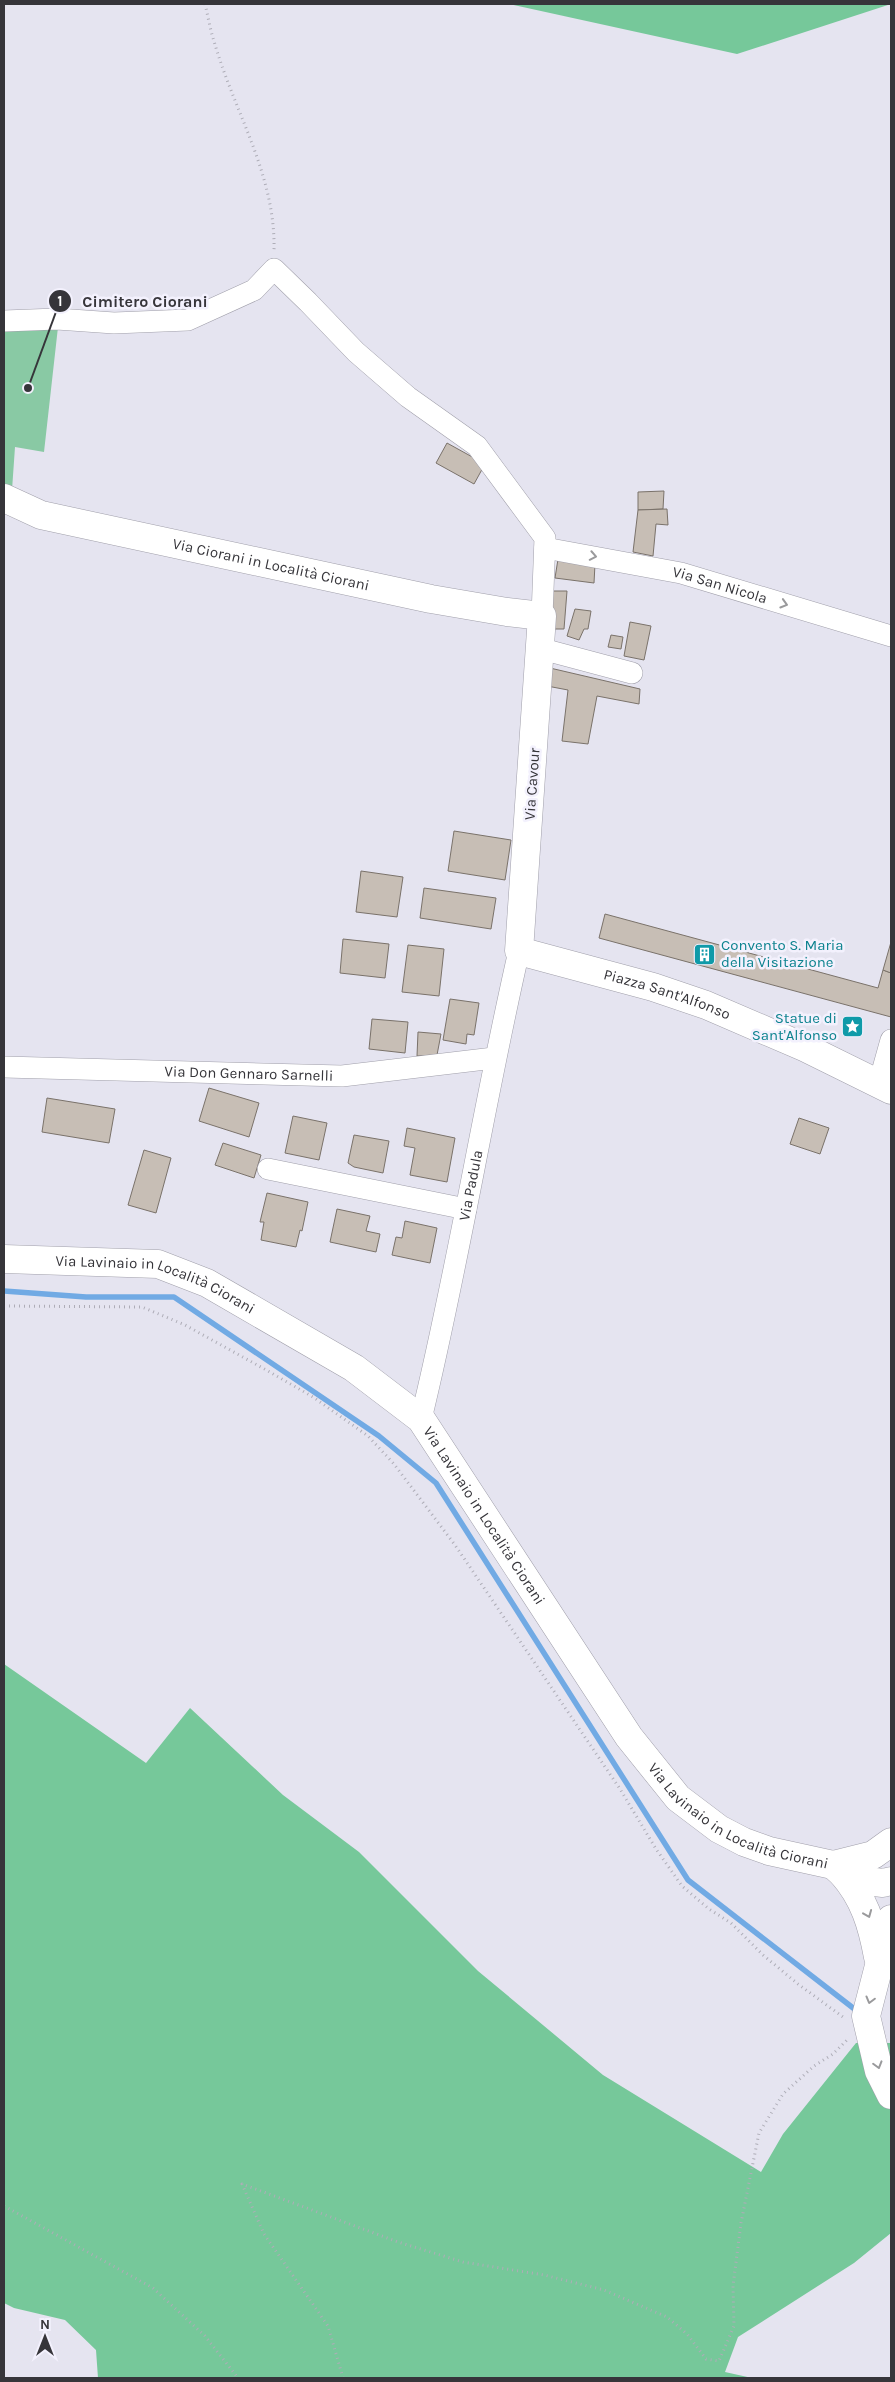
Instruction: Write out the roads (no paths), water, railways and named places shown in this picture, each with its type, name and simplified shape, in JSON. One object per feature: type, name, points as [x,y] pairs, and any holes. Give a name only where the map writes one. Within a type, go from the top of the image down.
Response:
[{"type":"street","points":[[4,321],[58,319],[114,323],[188,320],[254,290],[274,269],[356,352],[408,396],[477,446],[545,538],[542,616]]},
{"type":"street","name":"Via Ciorani in Località Ciorani","points":[[4,498],[50,517],[431,599],[542,616]]},
{"type":"street","name":"Via San Nicola","points":[[545,548],[681,573],[891,636]]},
{"type":"street","name":"Via Cavour","points":[[519,952],[542,649],[542,616]]},
{"type":"street","points":[[542,649],[632,673]]},
{"type":"street","name":"Via Padula","points":[[422,1419],[451,1290],[494,1058],[519,952]]},
{"type":"street","name":"Piazza Sant'Alfonso","points":[[519,952],[653,987],[706,1005],[885,1087]]},
{"type":"street","points":[[885,1087],[891,1040]]},
{"type":"street","name":"Via Don Gennaro Sarnelli","points":[[4,1067],[342,1076],[494,1058]]},
{"type":"street","points":[[268,1169],[466,1209]]},
{"type":"street","name":"Via Lavinaio in Località Ciorani","points":[[4,1260],[158,1264],[207,1283],[354,1368],[422,1419],[629,1737],[678,1798],[719,1829],[744,1842],[769,1851],[840,1866],[866,1881],[891,1882]]},
{"type":"street","points":[[840,1866],[873,1854],[891,1842]]},
{"type":"street","points":[[840,1866],[869,1861],[891,1870]]},
{"type":"street","points":[[840,1866],[862,1900],[872,1923],[880,1963]]},
{"type":"street","points":[[891,1919],[866,2016],[879,2071],[891,2095]]},
{"type":"waterway","points":[[4,1291],[86,1297],[174,1297],[379,1436],[436,1483],[688,1880],[857,2011]]},
{"type":"place","name":"Cimitero Ciorani","points":[[28,388]]},
{"type":"place","name":"Convento S. Maria della Visitazione","points":[[705,954]]},
{"type":"place","name":"Statue di Sant'Alfonso","points":[[853,1027]]}]
